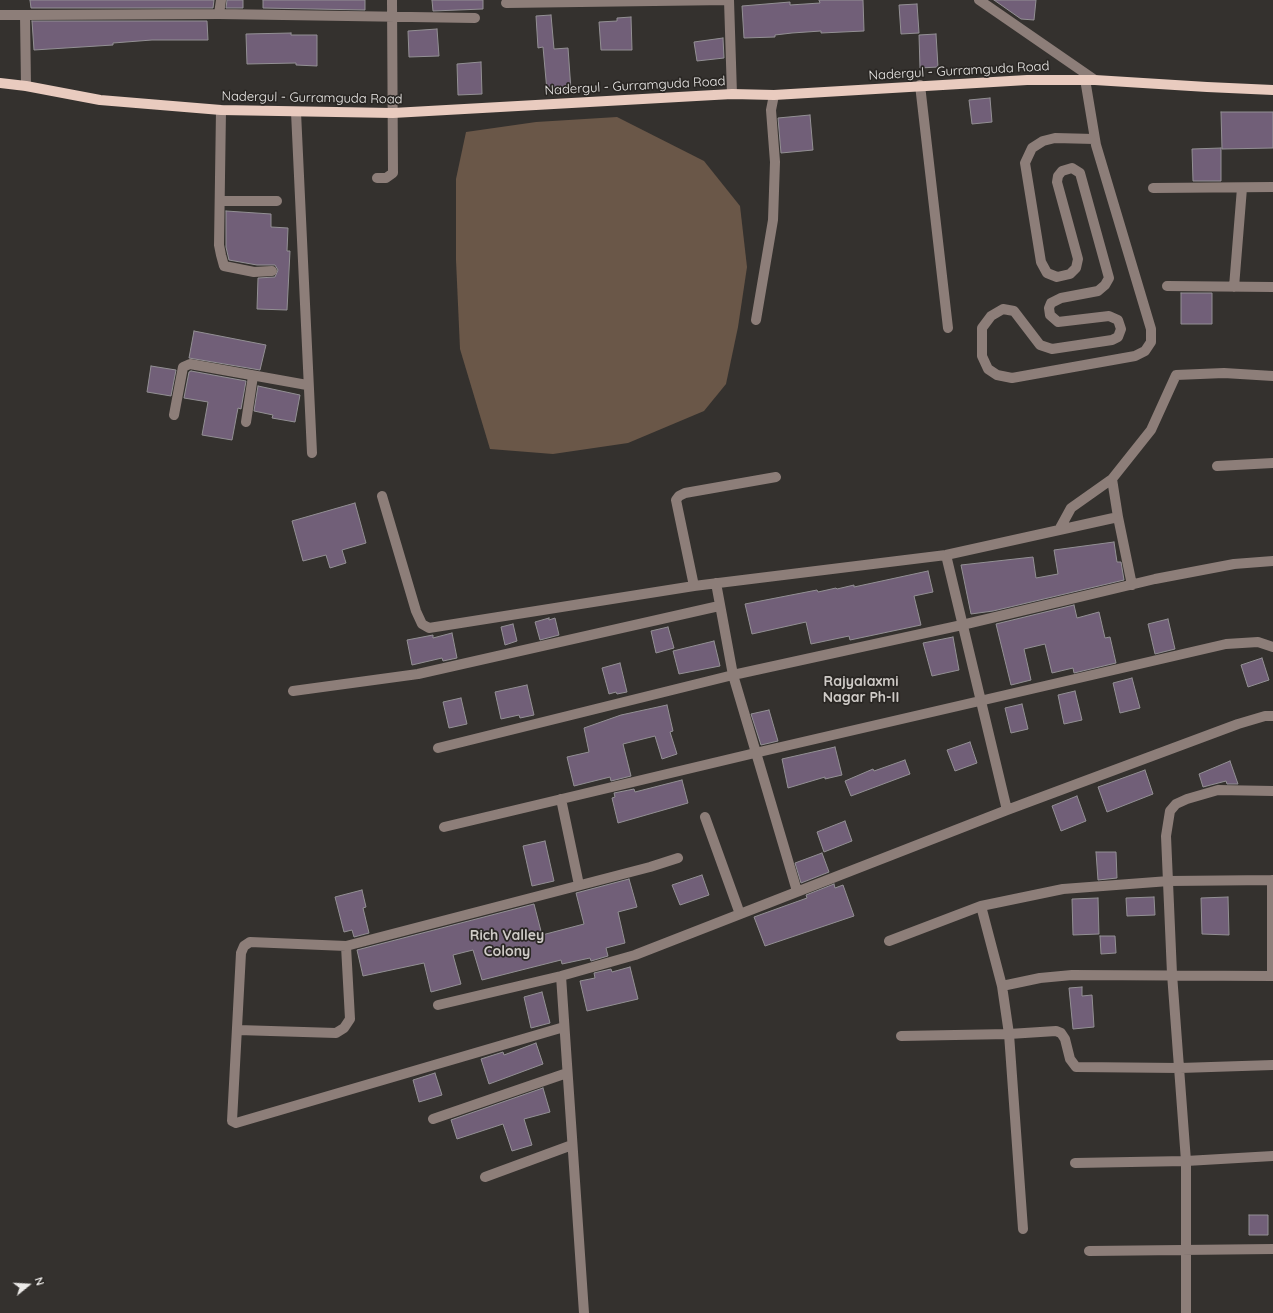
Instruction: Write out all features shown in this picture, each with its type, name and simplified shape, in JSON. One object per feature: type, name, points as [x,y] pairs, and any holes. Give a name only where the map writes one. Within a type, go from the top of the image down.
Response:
[{"type":"main road","name":"Nadergul - Gurramguda Road","points":[[0,83],[26,86],[100,100],[220,110],[393,113],[732,94],[774,95],[920,85],[1027,80],[1090,80],[1273,90]]},
{"type":"street","points":[[219,14],[220,0]]},
{"type":"street","points":[[377,178],[386,178],[393,173],[392,0]]},
{"type":"street","points":[[506,3],[728,0],[732,94]]},
{"type":"street","points":[[979,0],[1090,80],[1094,138],[1151,329],[1151,342],[1145,351],[1135,356],[1012,378],[997,375],[988,368],[982,356],[982,328],[991,316],[1003,309],[1014,311],[1040,345],[1052,349],[1112,340],[1118,337],[1121,329],[1118,320],[1109,316],[1058,322],[1050,315],[1049,308],[1051,303],[1061,298],[1098,291],[1105,285],[1109,278],[1082,178],[1080,173],[1072,168],[1062,171],[1058,176],[1057,182],[1078,259],[1076,268],[1070,274],[1057,277],[1047,272],[1040,262],[1025,163],[1032,148],[1043,141],[1055,138],[1094,138]]},
{"type":"street","points":[[25,14],[26,86]]},
{"type":"street","points":[[0,15],[219,14],[475,18]]},
{"type":"street","points":[[920,85],[948,328]]},
{"type":"street","points":[[756,320],[773,220],[775,162],[771,110],[774,95]]},
{"type":"street","points":[[220,110],[220,244],[224,266],[254,272],[272,271]]},
{"type":"street","points":[[296,112],[307,385],[312,454]]},
{"type":"street","points":[[1153,188],[1273,187]]},
{"type":"street","points":[[1234,287],[1242,188]]},
{"type":"street","points":[[220,200],[277,201]]},
{"type":"street","points":[[1168,286],[1273,286]]},
{"type":"street","points":[[174,415],[183,368],[190,364],[307,385]]},
{"type":"street","points":[[1059,530],[1071,508],[1112,478],[1151,430],[1176,375],[1224,373],[1273,376]]},
{"type":"street","points":[[246,422],[253,376]]},
{"type":"street","points":[[1217,466],[1273,463]]},
{"type":"street","points":[[694,586],[676,500],[679,496],[685,493],[776,477]]},
{"type":"street","points":[[1112,478],[1118,517],[1132,585]]},
{"type":"street","points":[[382,496],[416,611],[422,624],[429,628],[694,586],[946,555],[1118,517]]},
{"type":"street","points":[[946,555],[1007,810]]},
{"type":"street","points":[[438,748],[733,675],[962,625],[1132,585],[1234,564],[1273,561]]},
{"type":"street","points":[[716,583],[719,606],[733,675],[797,891]]},
{"type":"street","points":[[293,691],[418,674],[719,606]]},
{"type":"street","points":[[444,827],[1226,644],[1258,642],[1273,647]]},
{"type":"street","points":[[438,1005],[561,976],[635,955],[1007,810],[1238,724],[1265,716],[1273,716]]},
{"type":"street","points":[[1186,1313],[1186,1161],[1172,974],[1170,881],[1166,836],[1170,811],[1176,804],[1187,799],[1218,790],[1273,791]]},
{"type":"street","points":[[562,799],[579,885]]},
{"type":"street","points":[[705,817],[740,914]]},
{"type":"street","points":[[564,1027],[236,1123],[232,1121],[242,953],[244,946],[250,942],[346,946],[650,867],[678,858]]},
{"type":"street","points":[[890,941],[981,906],[1063,889],[1170,881],[1272,880],[1273,976],[1172,974],[1072,975],[1040,978],[1002,986]]},
{"type":"street","points":[[981,906],[1002,986],[1009,1034],[1023,1229]]},
{"type":"street","points":[[238,1030],[336,1032],[344,1028],[350,1019],[346,946]]},
{"type":"street","points":[[561,976],[584,1313]]},
{"type":"street","points":[[901,1036],[1009,1034],[1048,1030],[1061,1033],[1065,1039],[1070,1058],[1076,1067],[1180,1068],[1273,1065]]},
{"type":"street","points":[[433,1119],[567,1073]]},
{"type":"street","points":[[485,1177],[572,1144]]},
{"type":"street","points":[[1075,1163],[1186,1161],[1273,1156]]},
{"type":"street","points":[[1089,1251],[1273,1249]]},
{"type":"shaded area","points":[[617,117],[704,161],[740,206],[747,267],[738,327],[726,384],[704,411],[628,443],[553,454],[490,449],[460,349],[456,260],[456,179],[466,132],[536,122]]},
{"type":"building","points":[[30,0],[214,0],[213,8],[31,8]]},
{"type":"building","points":[[227,0],[243,0],[243,8],[226,8]]},
{"type":"building","points":[[263,0],[365,0],[365,10],[263,8]]},
{"type":"building","points":[[432,0],[483,0],[483,9],[433,11]]},
{"type":"building","points":[[819,0],[863,0],[864,31],[821,33],[821,31],[775,35],[775,37],[744,38],[742,6],[790,2],[790,5],[820,3]]},
{"type":"building","points":[[994,0],[1036,0],[1034,20],[1021,19]]},
{"type":"building","points":[[917,4],[919,33],[901,34],[899,5]]},
{"type":"building","points":[[551,15],[554,49],[568,48],[571,90],[547,91],[543,47],[538,48],[536,16]]},
{"type":"building","points":[[631,17],[632,50],[601,50],[599,22],[617,21],[617,18]]},
{"type":"building","points":[[32,21],[207,21],[208,40],[152,40],[113,43],[113,45],[34,50]]},
{"type":"building","points":[[437,29],[439,56],[409,57],[408,31]]},
{"type":"building","points":[[291,33],[291,35],[317,35],[317,66],[296,65],[296,63],[247,64],[246,34]]},
{"type":"building","points":[[936,34],[938,67],[920,68],[919,35]]},
{"type":"building","points":[[723,38],[724,58],[697,61],[694,42]]},
{"type":"building","points":[[481,62],[482,94],[458,95],[457,64]]},
{"type":"building","points":[[990,98],[992,122],[972,124],[969,100]]},
{"type":"building","points":[[1221,112],[1273,112],[1273,148],[1222,149]]},
{"type":"building","points":[[810,115],[813,150],[781,153],[778,118]]},
{"type":"building","points":[[1221,148],[1221,181],[1193,181],[1192,149]]},
{"type":"building","points":[[226,211],[271,214],[271,227],[288,228],[287,251],[290,251],[287,310],[257,309],[258,278],[275,277],[278,270],[275,265],[257,265],[229,260],[226,247]]},
{"type":"building","points":[[1181,293],[1212,293],[1212,324],[1181,324]]},
{"type":"building","points":[[194,331],[266,345],[260,370],[189,358]]},
{"type":"building","points":[[151,366],[176,370],[171,396],[147,392]]},
{"type":"building","points":[[191,371],[246,381],[241,409],[238,408],[232,440],[202,435],[208,402],[184,398],[189,372]]},
{"type":"building","points":[[258,386],[300,395],[295,422],[272,418],[273,415],[254,411]]},
{"type":"building","points":[[355,503],[366,543],[342,550],[346,563],[330,568],[326,555],[303,561],[292,521]]},
{"type":"building","points":[[1114,542],[1117,562],[1121,562],[1124,580],[993,611],[971,614],[961,565],[1033,557],[1036,578],[1058,574],[1054,550]]},
{"type":"building","points":[[928,571],[933,592],[914,596],[921,625],[850,640],[849,636],[811,644],[806,622],[752,634],[745,604],[817,590],[818,592],[854,585],[854,587]]},
{"type":"building","points":[[1074,605],[1077,618],[1099,612],[1105,638],[1110,637],[1116,663],[1074,673],[1073,668],[1052,673],[1045,644],[1024,649],[1031,680],[1011,685],[996,624]]},
{"type":"building","points":[[549,618],[549,620],[555,618],[559,635],[540,640],[535,622]]},
{"type":"building","points":[[1168,619],[1175,649],[1155,654],[1148,624]]},
{"type":"building","points":[[513,624],[517,641],[505,645],[501,627]]},
{"type":"building","points":[[668,627],[674,648],[656,653],[651,631]]},
{"type":"building","points":[[452,633],[457,658],[443,661],[442,658],[412,665],[407,640],[433,635],[433,638]]},
{"type":"building","points":[[953,637],[959,670],[932,676],[923,643]]},
{"type":"building","points":[[714,641],[720,666],[679,674],[673,651]]},
{"type":"building","points":[[1262,658],[1269,680],[1248,687],[1241,665]]},
{"type":"building","points":[[620,663],[627,692],[617,694],[616,692],[609,694],[602,668]]},
{"type":"building","points":[[1132,678],[1140,708],[1120,713],[1113,683]]},
{"type":"building","points":[[527,685],[534,715],[520,718],[519,715],[501,719],[495,692]]},
{"type":"building","points":[[1075,691],[1082,720],[1064,724],[1058,695]]},
{"type":"building","points":[[461,698],[467,724],[449,728],[443,702]]},
{"type":"building","points":[[1022,704],[1028,729],[1011,733],[1005,708]]},
{"type":"building","points":[[667,705],[673,731],[670,732],[677,754],[662,759],[655,736],[623,744],[631,776],[611,781],[610,777],[574,786],[567,757],[589,752],[584,728],[621,715]]},
{"type":"building","points":[[769,710],[778,741],[761,745],[751,714]]},
{"type":"building","points":[[970,742],[977,763],[955,771],[947,750]]},
{"type":"building","points":[[835,747],[842,775],[825,779],[825,777],[788,788],[782,759]]},
{"type":"building","points":[[905,760],[910,774],[851,796],[845,781],[873,769],[874,771]]},
{"type":"building","points":[[1230,761],[1238,784],[1227,784],[1226,781],[1203,787],[1199,774]]},
{"type":"building","points":[[1145,770],[1153,794],[1107,812],[1098,787]]},
{"type":"building","points":[[682,780],[688,803],[618,823],[612,798],[615,797],[614,793],[634,789],[635,792]]},
{"type":"building","points":[[1077,796],[1086,821],[1061,831],[1052,806]]},
{"type":"building","points":[[845,821],[852,841],[824,852],[817,832]]},
{"type":"building","points":[[545,841],[554,881],[532,886],[523,846]]},
{"type":"building","points":[[1096,852],[1116,852],[1117,878],[1098,880]]},
{"type":"building","points":[[822,853],[829,872],[801,883],[795,863]]},
{"type":"building","points":[[702,875],[709,895],[680,905],[672,885]]},
{"type":"building","points":[[629,879],[637,907],[618,912],[625,943],[606,948],[608,956],[591,961],[590,958],[562,964],[561,960],[482,980],[473,950],[453,955],[461,984],[431,992],[424,963],[363,976],[357,950],[534,904],[542,935],[584,924],[576,893]]},
{"type":"building","points":[[834,884],[835,888],[843,885],[854,916],[765,946],[754,917],[807,898],[806,895]]},
{"type":"building","points":[[362,890],[366,907],[363,908],[369,933],[354,937],[352,930],[344,932],[335,897]]},
{"type":"building","points":[[1154,897],[1155,915],[1127,916],[1126,898]]},
{"type":"building","points":[[1228,897],[1229,935],[1202,934],[1201,898]]},
{"type":"building","points":[[1098,898],[1099,934],[1073,935],[1072,899]]},
{"type":"building","points":[[1100,936],[1115,936],[1116,953],[1101,954]]},
{"type":"building","points":[[630,967],[638,999],[587,1011],[580,981],[595,978],[594,973],[611,969],[612,972]]},
{"type":"building","points":[[1082,987],[1082,996],[1092,995],[1094,1027],[1073,1029],[1069,988]]},
{"type":"building","points":[[542,992],[550,1023],[531,1028],[524,997]]},
{"type":"building","points":[[536,1043],[543,1064],[489,1084],[481,1059],[503,1052],[504,1055]]},
{"type":"building","points":[[435,1073],[442,1095],[419,1102],[413,1080]]},
{"type":"building","points":[[543,1088],[550,1112],[524,1119],[532,1145],[512,1151],[503,1124],[457,1139],[451,1120]]},
{"type":"building","points":[[1249,1215],[1268,1215],[1268,1235],[1249,1235]]},
{"type":"district","name":"Rajyalaxmi Nagar Ph-II","points":[[861,690]]},
{"type":"district","name":"Rich Valley Colony","points":[[507,944]]}]
